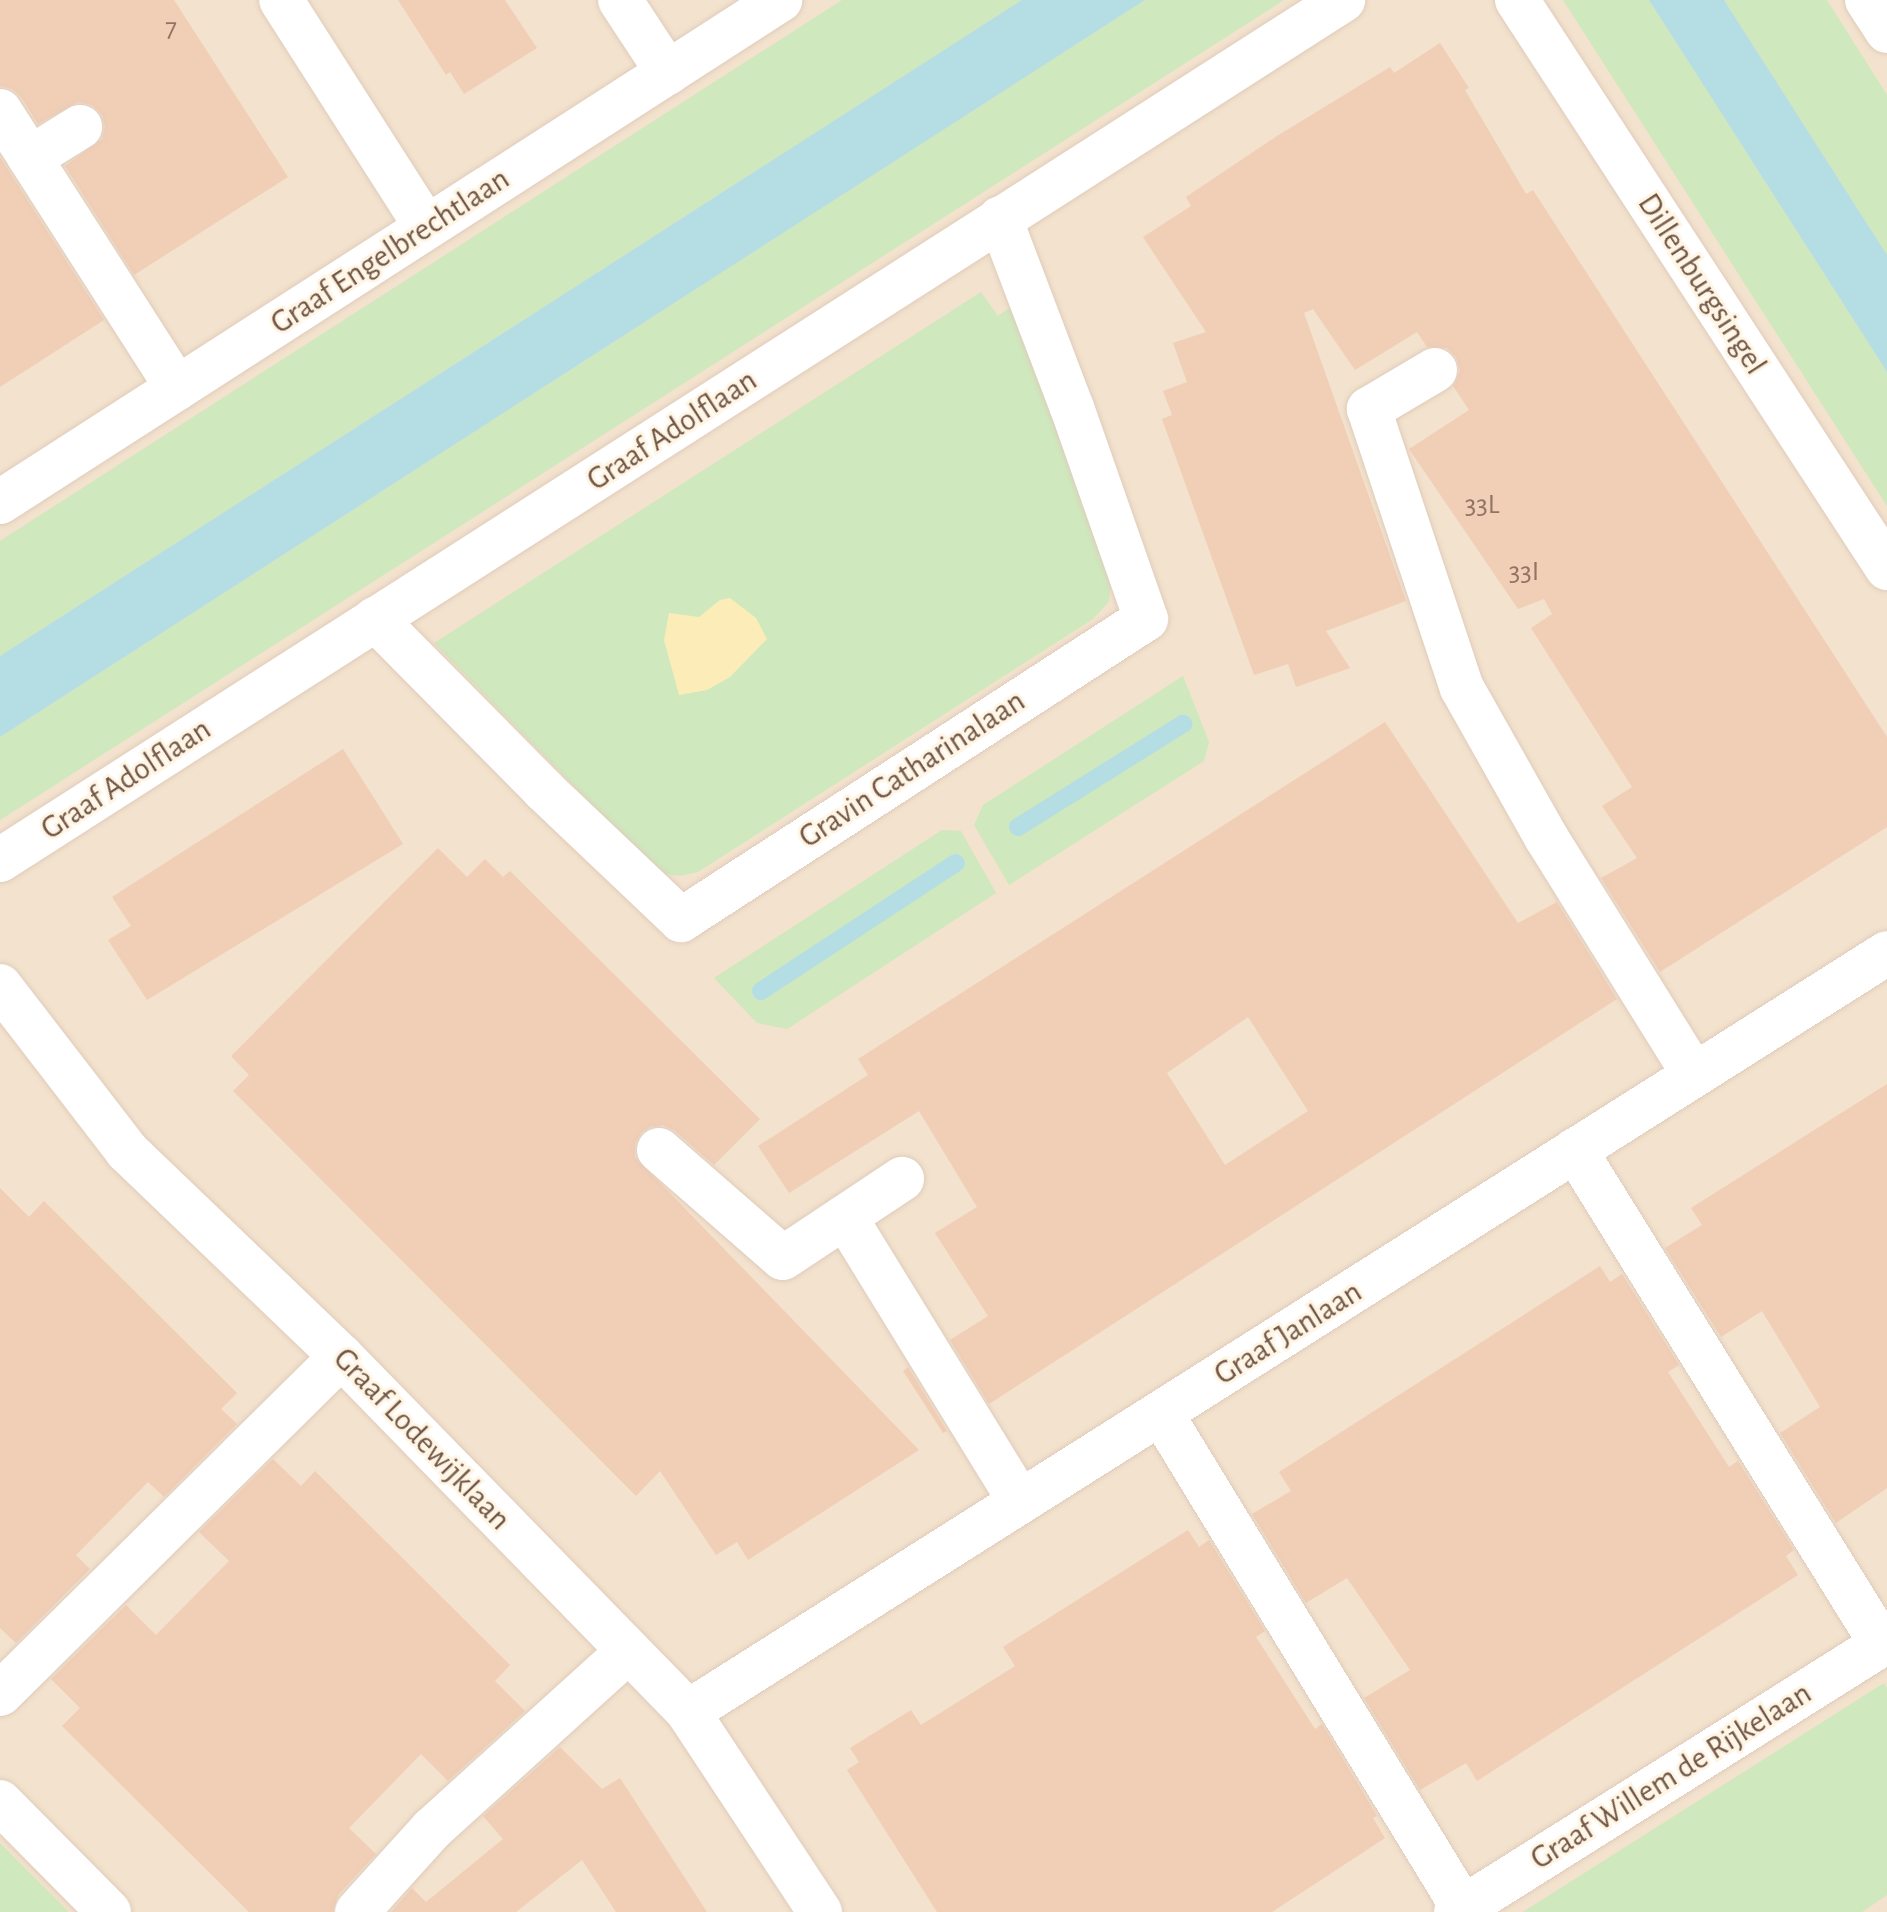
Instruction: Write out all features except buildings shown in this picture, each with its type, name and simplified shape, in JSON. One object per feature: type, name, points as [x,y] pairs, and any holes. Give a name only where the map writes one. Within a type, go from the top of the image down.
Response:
[{"type":"street","points":[[281,0],[426,227]]},
{"type":"street","points":[[620,0],[668,73]]},
{"type":"street","name":"Graaf Engelbrechtlaan","points":[[0,502],[780,0]]},
{"type":"street","name":"Graaf Adolflaan","points":[[0,860],[1343,0]]},
{"type":"street","name":"Dillenburgsingel","points":[[1517,0],[1887,568]]},
{"type":"street","points":[[1867,0],[1887,31]]},
{"type":"street","points":[[0,111],[177,388]]},
{"type":"street","points":[[30,158],[80,127]]},
{"type":"street","name":"Gravin Catharinalaan","points":[[375,619],[544,790],[681,920],[1146,619],[1072,408],[1000,218]]},
{"type":"street","points":[[1435,370],[1369,409],[1462,688],[1546,837],[1694,1075]]},
{"type":"street","name":"Graaf Janlaan","points":[[688,1712],[1887,953]]},
{"type":"street","name":"Graaf Lodewijklaan","points":[[0,986],[127,1151],[341,1356],[688,1712],[820,1912]]},
{"type":"street","points":[[659,1150],[783,1258],[902,1179]]},
{"type":"street","points":[[1575,1150],[1884,1643]]},
{"type":"street","points":[[845,1217],[1020,1502]]},
{"type":"street","points":[[0,1694],[341,1356]]},
{"type":"street","points":[[1161,1413],[1460,1910]]},
{"type":"street","name":"Graaf Willem de Rijkelaan","points":[[1460,1910],[1884,1643]]},
{"type":"street","points":[[357,1912],[432,1829],[628,1651]]},
{"type":"street","points":[[0,1802],[109,1912]]},
{"type":"shaded area","points":[[0,0],[1887,0],[1887,1912],[0,1912]]},
{"type":"green space","points":[[842,0],[1022,0],[0,656],[0,541]]},
{"type":"green space","points":[[1145,0],[1284,0],[0,820],[0,737]]},
{"type":"green space","points":[[1563,0],[1649,0],[1887,372],[1887,506]]},
{"type":"green space","points":[[1724,0],[1827,0],[1887,95],[1887,255]]},
{"type":"green space","points":[[981,292],[998,316],[1013,305],[1111,577],[1109,602],[1093,619],[698,872],[679,876],[659,873],[434,643]]},
{"type":"green space","points":[[1183,676],[1209,742],[1204,761],[1009,885],[974,825],[983,805]]},
{"type":"green space","points":[[942,830],[961,831],[996,893],[787,1029],[757,1023],[714,978]]},
{"type":"green space","points":[[1884,1683],[1887,1688],[1887,1895],[1862,1912],[1523,1912]]},
{"type":"green space","points":[[0,1843],[69,1912],[0,1912]]},
{"type":"sand","points":[[730,598],[756,618],[767,639],[730,677],[707,690],[679,695],[664,640],[669,613],[699,617],[720,600]]},
{"type":"water","points":[[1022,0],[1145,0],[0,737],[0,656]]},
{"type":"water","points":[[1649,0],[1724,0],[1887,255],[1887,372]]},
{"type":"waterway","points":[[1018,827],[1183,724]]},
{"type":"waterway","points":[[761,991],[956,863]]}]
